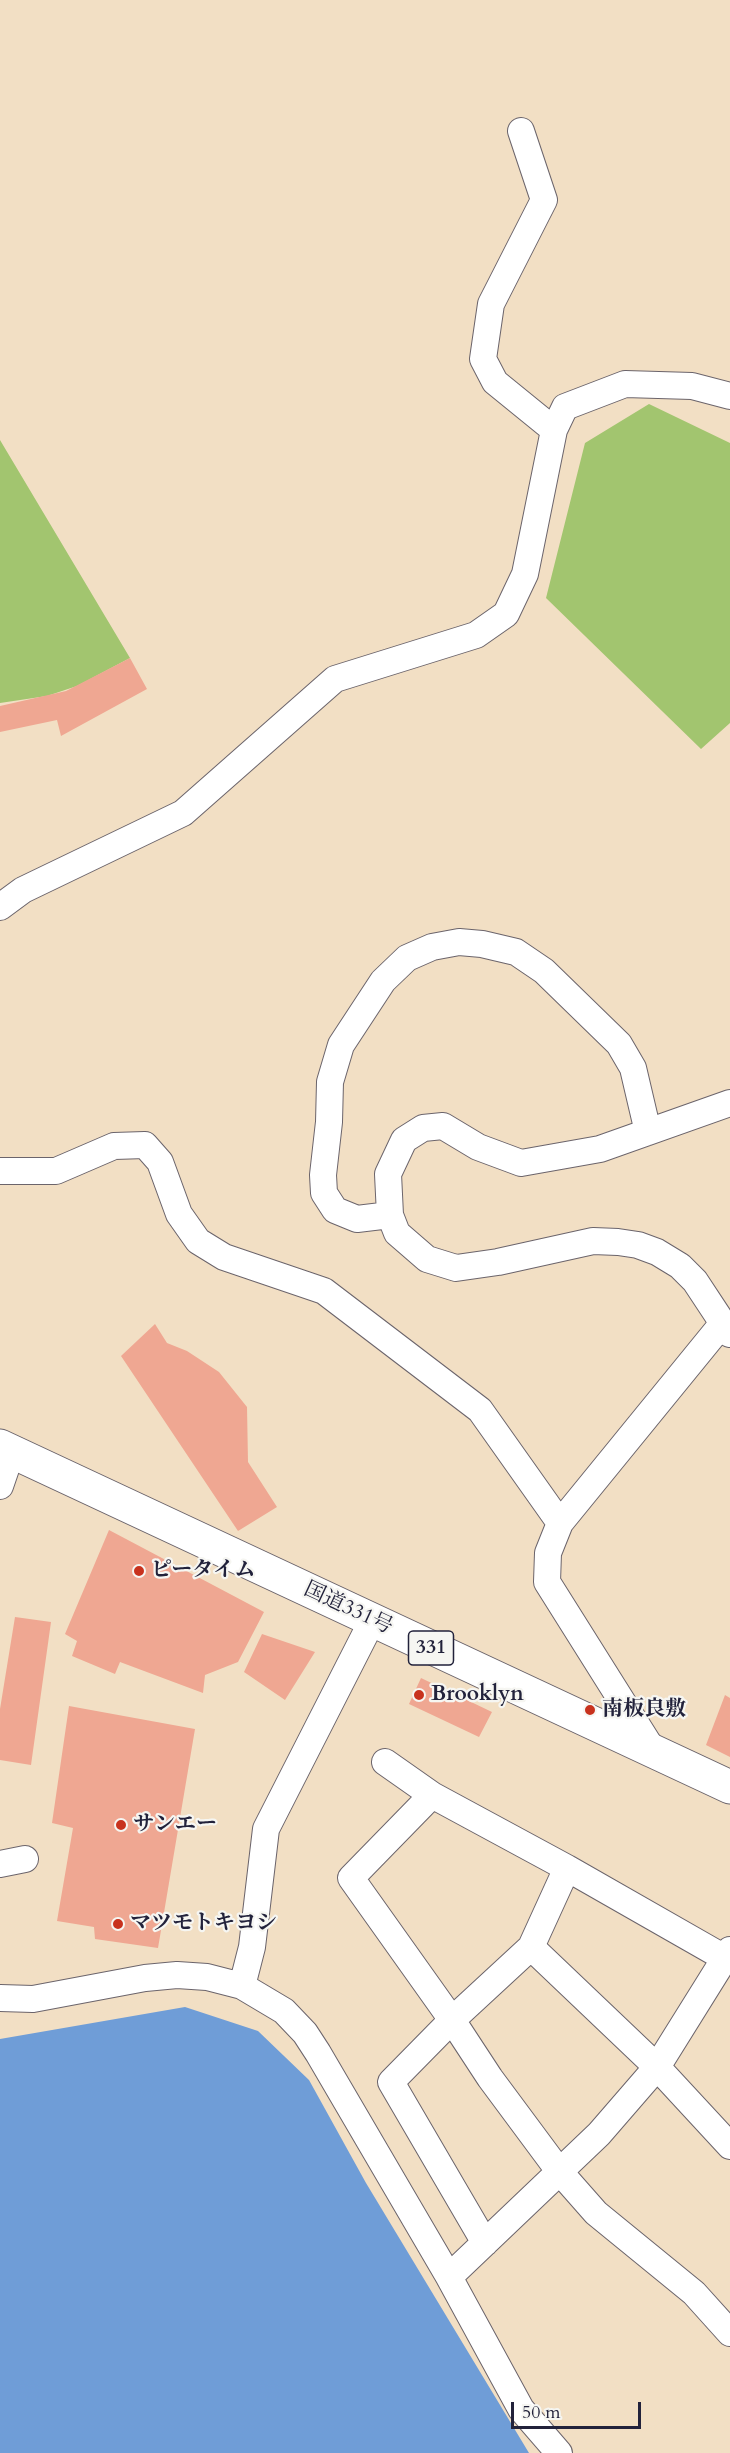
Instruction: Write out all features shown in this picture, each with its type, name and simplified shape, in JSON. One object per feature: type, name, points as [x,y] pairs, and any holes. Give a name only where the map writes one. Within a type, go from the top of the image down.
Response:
[{"type":"highway","name":"国道331号","points":[[6,1448],[730,1787]]},
{"type":"street","points":[[521,131],[544,200],[491,304],[483,359],[495,382],[554,430]]},
{"type":"street","points":[[0,907],[23,890],[183,813],[335,679],[476,635],[506,614],[525,574],[554,430],[565,407],[625,384],[692,386],[730,396]]},
{"type":"street","points":[[390,1215],[357,1219],[335,1209],[324,1193],[323,1174],[329,1122],[330,1082],[341,1045],[383,981],[407,958],[432,946],[459,942],[482,944],[516,952],[544,971],[619,1044],[633,1068],[648,1131]]},
{"type":"street","points":[[652,1749],[547,1582],[548,1553],[560,1523],[728,1327],[695,1281],[680,1266],[657,1252],[638,1245],[593,1241],[498,1262],[456,1268],[427,1259],[397,1233],[390,1215],[388,1174],[404,1140],[423,1128],[443,1126],[478,1147],[521,1163],[600,1149],[730,1103]]},
{"type":"street","points":[[0,1171],[56,1172],[114,1146],[145,1145],[160,1162],[179,1214],[198,1241],[224,1257],[324,1292],[480,1410],[560,1523]]},
{"type":"street","points":[[0,1486],[6,1448]]},
{"type":"street","points":[[242,1986],[252,1947],[266,1829],[372,1621]]},
{"type":"street","points":[[385,1762],[432,1795],[729,1956],[657,2067],[599,2134],[449,2277]]},
{"type":"street","points":[[432,1795],[351,1878],[452,2020],[490,2078],[559,2171],[596,2213],[694,2293],[730,2333]]},
{"type":"street","points":[[485,2243],[392,2082],[452,2020],[531,1947],[567,1868]]},
{"type":"street","points":[[531,1947],[657,2067],[730,2146]]},
{"type":"street","points":[[0,1998],[33,1999],[145,1978],[177,1975],[207,1977],[242,1986],[284,2011],[305,2033],[449,2277],[521,2409],[559,2453]]},
{"type":"green space","points":[[649,404],[730,443],[730,723],[701,749],[546,598],[585,443]]},
{"type":"green space","points":[[0,440],[130,658],[77,686],[47,696],[0,703]]},
{"type":"water","points":[[185,2007],[258,2031],[309,2080],[366,2183],[529,2453],[0,2453],[0,2039]]},
{"type":"building","points":[[130,658],[147,689],[61,736],[57,720],[0,732],[0,706],[66,691]]},
{"type":"building","points":[[155,1324],[167,1343],[187,1351],[219,1372],[247,1407],[248,1462],[277,1507],[238,1531],[121,1356]]},
{"type":"building","name":"ピータイム","points":[[109,1530],[264,1612],[238,1662],[205,1675],[203,1693],[120,1662],[115,1674],[72,1656],[77,1641],[65,1634]]},
{"type":"building","points":[[15,1617],[51,1622],[31,1765],[0,1760],[0,1709]]},
{"type":"building","points":[[262,1634],[315,1652],[285,1700],[244,1672]]},
{"type":"building","points":[[421,1678],[492,1712],[479,1737],[409,1704]]},
{"type":"building","points":[[725,1695],[730,1698],[730,1757],[706,1745]]},
{"type":"building","name":"サンエー","points":[[69,1706],[195,1729],[158,1948],[95,1939],[94,1927],[57,1921],[73,1828],[52,1823]]},
{"type":"place","name":"ピータイム","points":[[139,1571]]},
{"type":"place","name":"Brooklyn","points":[[419,1695]]},
{"type":"place","name":"南板良敷","points":[[590,1710]]},
{"type":"place","name":"サンエー","points":[[121,1825]]},
{"type":"place","name":"マツモトキヨシ","points":[[118,1924]]}]
